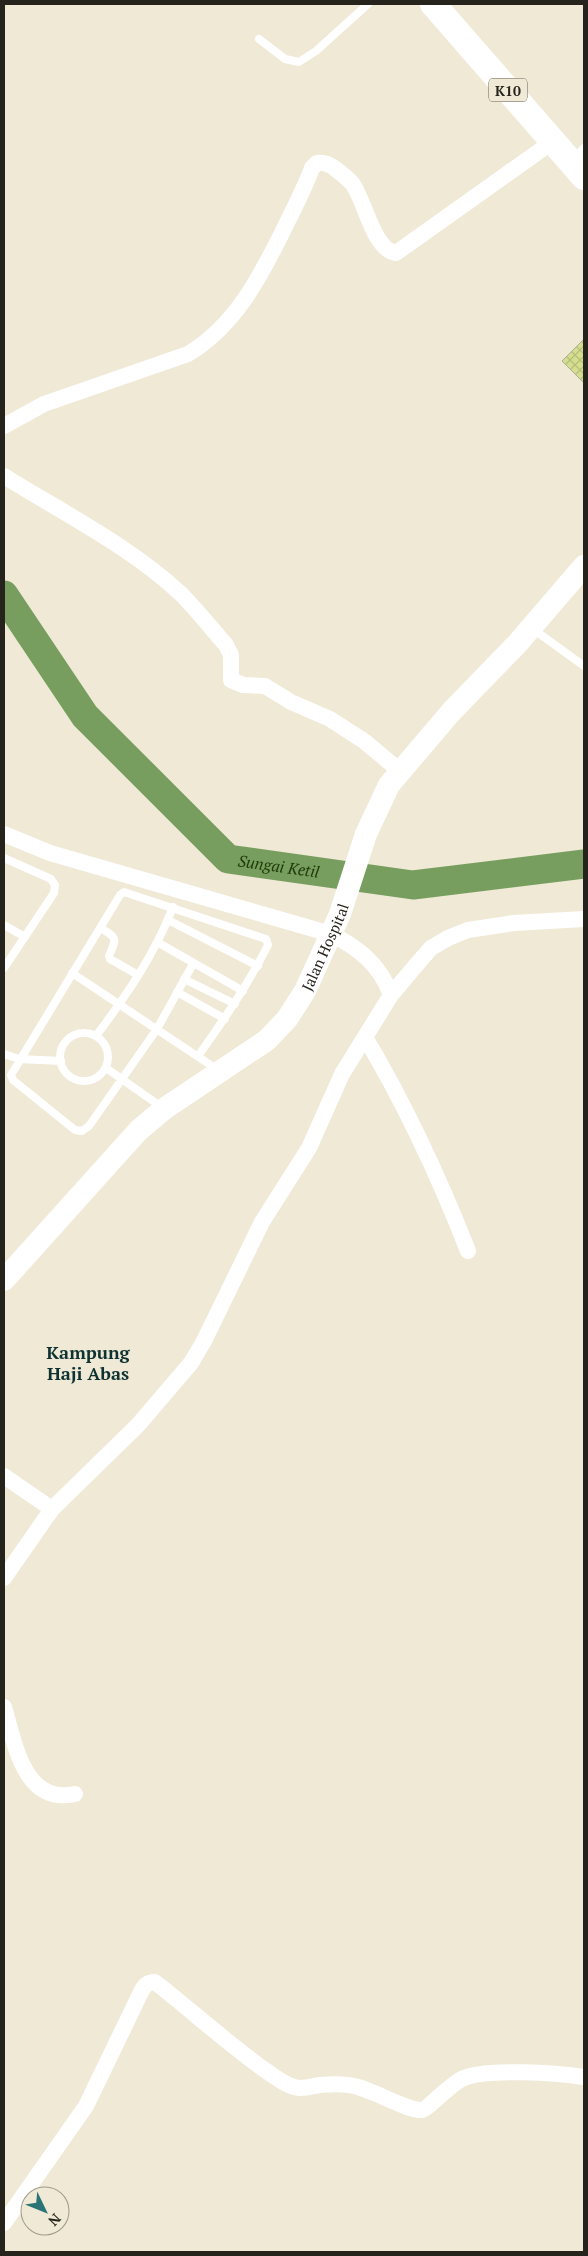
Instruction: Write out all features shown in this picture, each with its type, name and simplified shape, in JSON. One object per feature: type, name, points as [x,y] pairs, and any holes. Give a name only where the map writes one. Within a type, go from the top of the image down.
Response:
[{"type":"main road","name":"K10","points":[[433,4],[552,142],[580,162]]},
{"type":"main road","name":"Jalan Hospital","points":[[4,1280],[131,1138],[164,1109],[267,1040],[287,1019],[305,991],[340,914],[366,834],[389,785],[451,712],[531,627],[584,566]]},
{"type":"street","points":[[4,426],[44,404],[188,354],[206,343],[247,297],[265,269],[312,168],[317,163],[324,162],[333,166],[352,184],[381,243],[390,252],[396,253],[552,142]]},
{"type":"street","points":[[4,476],[73,517],[140,562],[180,594],[232,655],[231,680],[236,684],[265,686],[291,702],[330,719],[364,742],[400,771]]},
{"type":"street","points":[[4,834],[50,853],[331,934],[356,948],[375,966],[386,981],[391,995]]},
{"type":"street","points":[[4,1578],[52,1509],[138,1425],[192,1363],[262,1222],[309,1148],[342,1074],[391,995],[432,948],[448,938],[468,930],[497,925],[584,919]]},
{"type":"street","points":[[365,1037],[394,1086],[426,1150],[468,1251]]},
{"type":"street","points":[[4,1476],[52,1509]]},
{"type":"street","points":[[4,1707],[18,1751],[32,1781],[42,1791],[56,1796],[75,1794]]},
{"type":"street","points":[[4,2224],[86,2106],[141,1992],[151,1982],[155,1982],[251,2060],[295,2088],[322,2085],[356,2087],[405,2106],[422,2110],[450,2086],[464,2078],[477,2074],[559,2074],[584,2077]]},
{"type":"lane","points":[[259,39],[285,59],[299,62],[316,52],[368,4]]},
{"type":"lane","points":[[531,627],[584,666]]},
{"type":"lane","points":[[4,858],[51,879],[55,885],[54,893],[4,968]]},
{"type":"lane","points":[[193,964],[157,1029],[89,1126],[82,1131],[75,1130],[13,1080],[11,1075],[120,895],[124,892],[266,939],[268,945],[258,966],[235,1004],[198,1056]]},
{"type":"lane","points":[[96,1036],[120,1004],[138,975],[157,942],[173,907]]},
{"type":"lane","points":[[168,920],[258,966]]},
{"type":"lane","points":[[4,925],[25,937]]},
{"type":"lane","points":[[100,928],[114,937],[115,942],[109,956],[110,959],[138,975]]},
{"type":"lane","points":[[157,942],[243,991]]},
{"type":"lane","points":[[72,973],[221,1071]]},
{"type":"lane","points":[[184,979],[235,1004]]},
{"type":"lane","points":[[177,992],[225,1019]]},
{"type":"lane","points":[[86,1033],[96,1036],[107,1050],[106,1068],[95,1078],[81,1081],[71,1077],[64,1070],[61,1061],[61,1051],[67,1041],[86,1033]]},
{"type":"lane","points":[[4,1054],[19,1059],[61,1061]]},
{"type":"lane","points":[[106,1068],[164,1109]]},
{"type":"building","points":[[584,339],[584,383],[562,361]]},
{"type":"waterway","name":"Sungai Ketil","points":[[4,595],[85,716],[228,859],[413,885],[584,864]]},
{"type":"district","name":"Kampung Haji Abas","points":[[88,1362]]}]
